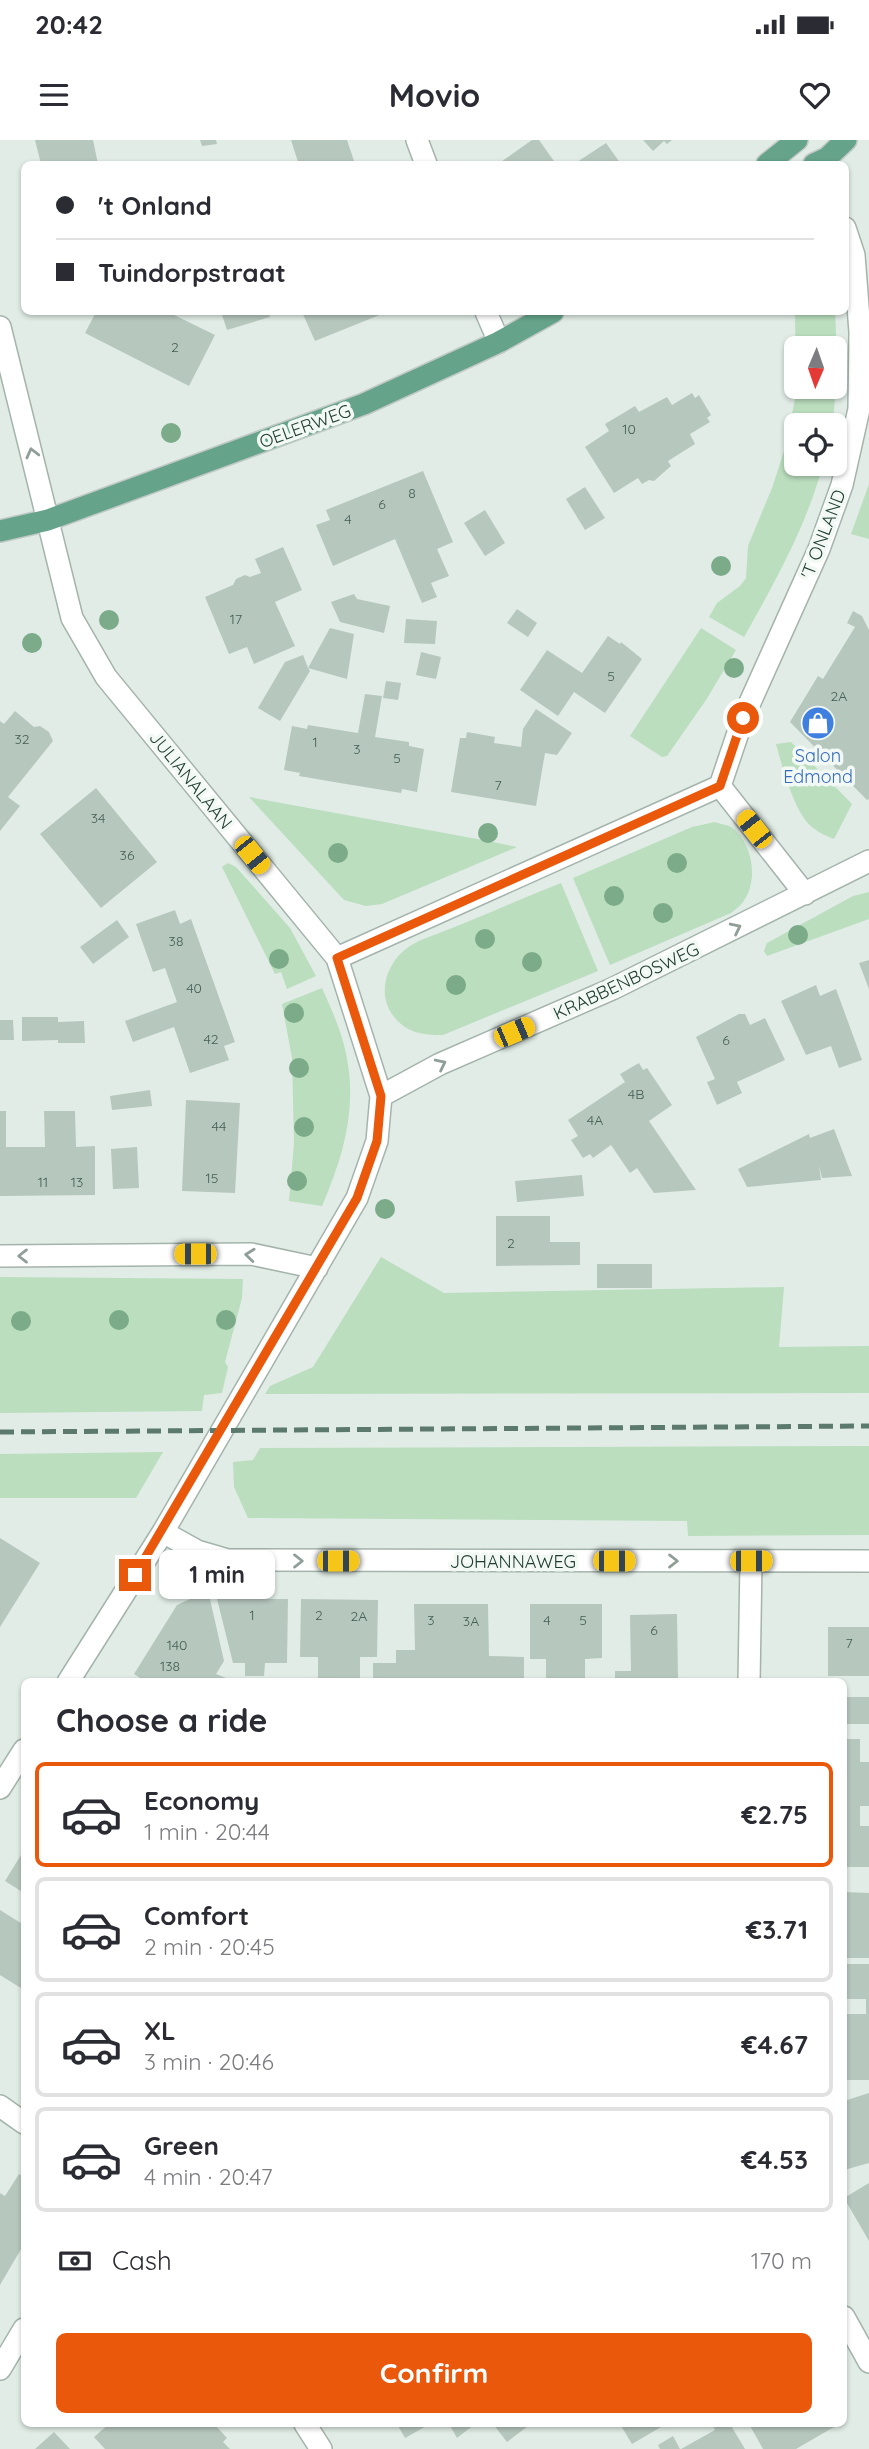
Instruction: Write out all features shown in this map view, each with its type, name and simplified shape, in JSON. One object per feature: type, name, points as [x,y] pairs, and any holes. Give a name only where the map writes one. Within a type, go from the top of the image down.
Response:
[{"type":"main road","points":[[771,161],[797,140]]},
{"type":"main road","points":[[824,161],[846,140]]},
{"type":"main road","name":"OELERWEG","points":[[48,520],[364,404],[499,342],[548,315]]},
{"type":"main road","points":[[0,531],[48,520]]},
{"type":"street","points":[[417,140],[425,161]]},
{"type":"street","name":"'T ONLAND","points":[[720,786],[743,718],[819,549],[842,485],[859,410],[860,332],[854,256],[849,240]]},
{"type":"street","points":[[487,315],[499,342]]},
{"type":"street","name":"JULIANALAAN","points":[[0,327],[72,618],[106,677],[337,958],[381,1096],[377,1141],[357,1198],[163,1532],[71,1678]]},
{"type":"street","points":[[337,958],[720,786],[805,894]]},
{"type":"street","name":"KRABBENBOSWEG","points":[[381,1096],[440,1064],[612,989],[869,861]]},
{"type":"street","points":[[0,1256],[251,1254],[317,1268]]},
{"type":"street","name":"JOHANNAWEG","points":[[163,1532],[197,1551],[228,1560],[869,1561]]},
{"type":"street","points":[[749,1678],[751,1561]]},
{"type":"street","points":[[0,1788],[21,1754]]},
{"type":"street","points":[[0,2106],[21,2121]]},
{"type":"street","points":[[847,2323],[869,2362]]},
{"type":"street","points":[[0,2369],[21,2334]]},
{"type":"street","points":[[307,2427],[321,2449]]},
{"type":"green space","points":[[795,315],[835,315],[835,336],[795,336]]},
{"type":"green space","points":[[795,399],[835,399],[833,413],[792,413]]},
{"type":"green space","points":[[784,451],[784,476],[819,476],[799,531],[744,637],[709,617],[717,603],[740,586],[746,578],[748,546]]},
{"type":"green space","points":[[869,484],[869,539],[851,534]]},
{"type":"green space","points":[[701,628],[736,650],[706,700],[667,756],[662,757],[630,736]]},
{"type":"green space","points":[[791,742],[852,804],[834,839],[812,827],[796,804],[776,744]]},
{"type":"green space","points":[[249,797],[517,847],[382,904],[366,906],[344,900]]},
{"type":"green space","points":[[715,822],[731,827],[749,852],[751,884],[743,902],[731,913],[610,965],[573,878],[692,827]]},
{"type":"green space","points":[[228,863],[236,867],[290,928],[316,976],[287,989],[281,972],[275,974],[222,867]]},
{"type":"green space","points":[[561,883],[598,971],[443,1035],[414,1032],[402,1025],[392,1014],[385,997],[386,978],[394,962],[407,948],[425,938]]},
{"type":"green space","points":[[869,892],[869,919],[767,956],[764,951],[767,943],[853,896]]},
{"type":"green space","points":[[322,988],[342,1038],[350,1082],[350,1103],[344,1144],[322,1206],[289,1201],[294,1143],[292,1058],[282,1004]]},
{"type":"green space","points":[[381,1257],[444,1293],[784,1287],[779,1347],[869,1346],[869,1393],[265,1394],[270,1386],[313,1367]]},
{"type":"green space","points":[[0,1277],[243,1279],[242,1298],[225,1362],[228,1367],[222,1393],[204,1395],[202,1411],[0,1413]]},
{"type":"green space","points":[[869,1446],[869,1535],[688,1536],[687,1521],[248,1518],[234,1487],[233,1462],[253,1460],[260,1448]]},
{"type":"green space","points":[[163,1452],[136,1498],[0,1498],[0,1454]]},
{"type":"building","points":[[35,140],[93,140],[97,161],[40,161]]},
{"type":"building","points":[[200,140],[216,140],[217,144],[202,146]]},
{"type":"building","points":[[291,140],[347,140],[354,161],[298,161]]},
{"type":"building","points":[[532,140],[539,140],[554,161],[502,161]]},
{"type":"building","points":[[643,140],[672,140],[667,144],[664,141],[653,151]]},
{"type":"building","points":[[606,143],[619,161],[579,161]]},
{"type":"building","points":[[94,315],[174,315],[215,335],[189,386],[85,333]]},
{"type":"building","points":[[222,315],[270,317],[227,330]]},
{"type":"building","points":[[303,315],[380,315],[315,341]]},
{"type":"building","points":[[692,393],[695,398],[699,395],[711,415],[707,418],[710,422],[690,434],[695,444],[668,461],[671,466],[654,481],[649,480],[642,484],[638,478],[614,493],[585,447],[609,431],[605,424],[635,406],[639,412],[667,397],[672,405]]},
{"type":"building","points":[[423,471],[453,542],[437,549],[449,576],[431,583],[437,597],[422,603],[395,539],[333,566],[316,525],[330,520],[326,510]]},
{"type":"building","points":[[585,487],[605,518],[585,530],[566,499]]},
{"type":"building","points":[[485,510],[505,543],[485,556],[464,523]]},
{"type":"building","points":[[283,547],[302,590],[275,602],[295,646],[254,664],[247,647],[229,654],[205,597],[233,585],[236,579],[245,575],[250,577],[261,573],[255,559]]},
{"type":"building","points":[[354,594],[357,599],[390,606],[384,633],[340,622],[331,602]]},
{"type":"building","points":[[517,609],[537,623],[528,637],[507,623]]},
{"type":"building","points":[[853,611],[862,616],[869,630],[867,800],[790,722],[818,676],[823,679],[855,627],[847,623]]},
{"type":"building","points":[[406,619],[437,621],[435,644],[404,643]]},
{"type":"building","points":[[330,628],[354,634],[347,679],[308,668]]},
{"type":"building","points":[[608,636],[620,644],[621,642],[642,659],[605,713],[574,692],[558,716],[520,690],[547,650],[582,673]]},
{"type":"building","points":[[421,652],[441,657],[436,679],[416,675]]},
{"type":"building","points":[[303,655],[310,671],[280,721],[258,708],[285,662]]},
{"type":"building","points":[[386,681],[401,683],[398,700],[383,698]]},
{"type":"building","points":[[365,694],[382,696],[375,737],[409,742],[409,746],[424,749],[417,792],[402,789],[401,793],[334,782],[299,776],[300,773],[284,770],[292,726],[307,729],[308,725],[358,733]]},
{"type":"building","points":[[536,709],[572,733],[557,755],[545,753],[536,806],[451,792],[460,738],[466,738],[467,732],[495,737],[494,743],[521,747],[523,729]]},
{"type":"building","points":[[15,711],[34,727],[40,726],[49,732],[53,741],[8,797],[20,806],[0,831],[0,721],[4,724]]},
{"type":"building","points":[[96,788],[157,862],[101,908],[40,834]]},
{"type":"building","points":[[175,910],[180,924],[191,919],[235,1042],[224,1046],[229,1060],[190,1073],[174,1027],[133,1042],[125,1021],[177,1002],[165,968],[153,972],[136,924]]},
{"type":"building","points":[[117,920],[129,937],[93,964],[80,947]]},
{"type":"building","points":[[869,960],[869,989],[859,963]]},
{"type":"building","points":[[816,985],[820,996],[836,989],[862,1060],[839,1068],[831,1046],[806,1055],[781,1001]]},
{"type":"building","points":[[739,1014],[745,1014],[750,1025],[765,1018],[785,1060],[737,1082],[742,1093],[717,1105],[707,1082],[715,1079],[696,1037]]},
{"type":"building","points":[[22,1017],[58,1017],[58,1022],[84,1021],[85,1043],[58,1043],[58,1040],[22,1041]]},
{"type":"building","points":[[0,1020],[13,1020],[14,1040],[0,1040]]},
{"type":"building","points":[[639,1063],[643,1070],[647,1068],[672,1105],[649,1121],[696,1190],[654,1193],[637,1168],[630,1173],[611,1145],[593,1158],[590,1154],[583,1158],[571,1140],[578,1136],[568,1120],[625,1082],[620,1074]]},
{"type":"building","points":[[150,1090],[152,1106],[112,1110],[110,1096]]},
{"type":"building","points":[[186,1100],[240,1103],[235,1193],[182,1191]]},
{"type":"building","points":[[0,1111],[6,1111],[6,1147],[45,1147],[44,1111],[75,1111],[76,1147],[95,1146],[95,1195],[0,1196]]},
{"type":"building","points":[[834,1129],[852,1176],[822,1178],[819,1165],[821,1180],[747,1187],[738,1169],[809,1134],[810,1138]]},
{"type":"building","points":[[137,1147],[139,1188],[113,1189],[111,1149]]},
{"type":"building","points":[[582,1175],[584,1196],[517,1202],[515,1181]]},
{"type":"building","points":[[496,1216],[550,1216],[550,1242],[580,1242],[580,1265],[496,1266]]},
{"type":"building","points":[[597,1264],[652,1264],[652,1288],[597,1288]]},
{"type":"building","points":[[0,1538],[40,1563],[0,1627]]},
{"type":"building","points":[[190,1599],[210,1599],[224,1661],[216,1674],[226,1678],[140,1678],[134,1674],[177,1605]]},
{"type":"building","points":[[217,1599],[288,1599],[287,1663],[265,1663],[264,1676],[245,1676],[245,1663],[233,1663]]},
{"type":"building","points":[[301,1599],[378,1600],[377,1657],[360,1657],[360,1678],[318,1678],[318,1657],[300,1657]]},
{"type":"building","points":[[414,1604],[488,1604],[489,1656],[524,1657],[524,1678],[373,1678],[373,1663],[396,1663],[396,1650],[415,1650]]},
{"type":"building","points":[[530,1604],[602,1604],[602,1658],[585,1659],[585,1678],[546,1678],[546,1659],[530,1659]]},
{"type":"building","points":[[677,1614],[678,1678],[615,1678],[615,1671],[631,1671],[630,1615]]},
{"type":"building","points":[[828,1627],[869,1627],[869,1676],[828,1676]]},
{"type":"building","points":[[847,1697],[869,1697],[869,1724],[847,1724]]},
{"type":"building","points":[[847,1739],[860,1739],[860,1762],[869,1762],[869,1806],[860,1806],[860,1826],[869,1826],[869,1867],[847,1867]]},
{"type":"building","points":[[21,1855],[21,1891],[5,1881]]},
{"type":"building","points":[[847,1892],[869,1893],[869,1958],[847,1958]]},
{"type":"building","points":[[0,1910],[21,1923],[21,1988],[0,1975]]},
{"type":"building","points":[[847,1964],[869,1964],[869,2080],[847,2080],[847,2014],[866,2014],[866,1999],[847,1999]]},
{"type":"building","points":[[869,2093],[869,2163],[847,2169],[847,2100]]},
{"type":"building","points":[[19,2174],[21,2175],[21,2249],[0,2285],[0,2193],[5,2196]]},
{"type":"building","points":[[869,2183],[869,2241],[847,2203],[847,2196]]},
{"type":"building","points":[[106,2427],[217,2427],[227,2438],[223,2442],[230,2449],[105,2449],[94,2437]]},
{"type":"building","points":[[399,2427],[425,2427],[405,2438]]},
{"type":"building","points":[[451,2427],[471,2427],[457,2438]]},
{"type":"building","points":[[495,2427],[527,2427],[507,2442]]},
{"type":"building","points":[[622,2427],[661,2427],[632,2444]]},
{"type":"building","points":[[714,2427],[732,2427],[745,2449],[681,2449],[715,2430]]},
{"type":"building","points":[[751,2427],[834,2427],[796,2449],[763,2449]]},
{"type":"building","points":[[54,2432],[70,2449],[35,2449]]},
{"type":"building","points":[[673,2436],[680,2449],[660,2449],[658,2445]]},
{"type":"railway","points":[[0,1432],[869,1426]]},
{"type":"place","name":"Salon Edmond","points":[[818,723]]},
{"type":"route","points":[[135,1575],[163,1532],[357,1198],[377,1141],[381,1096],[337,958],[720,786],[743,718]]}]
